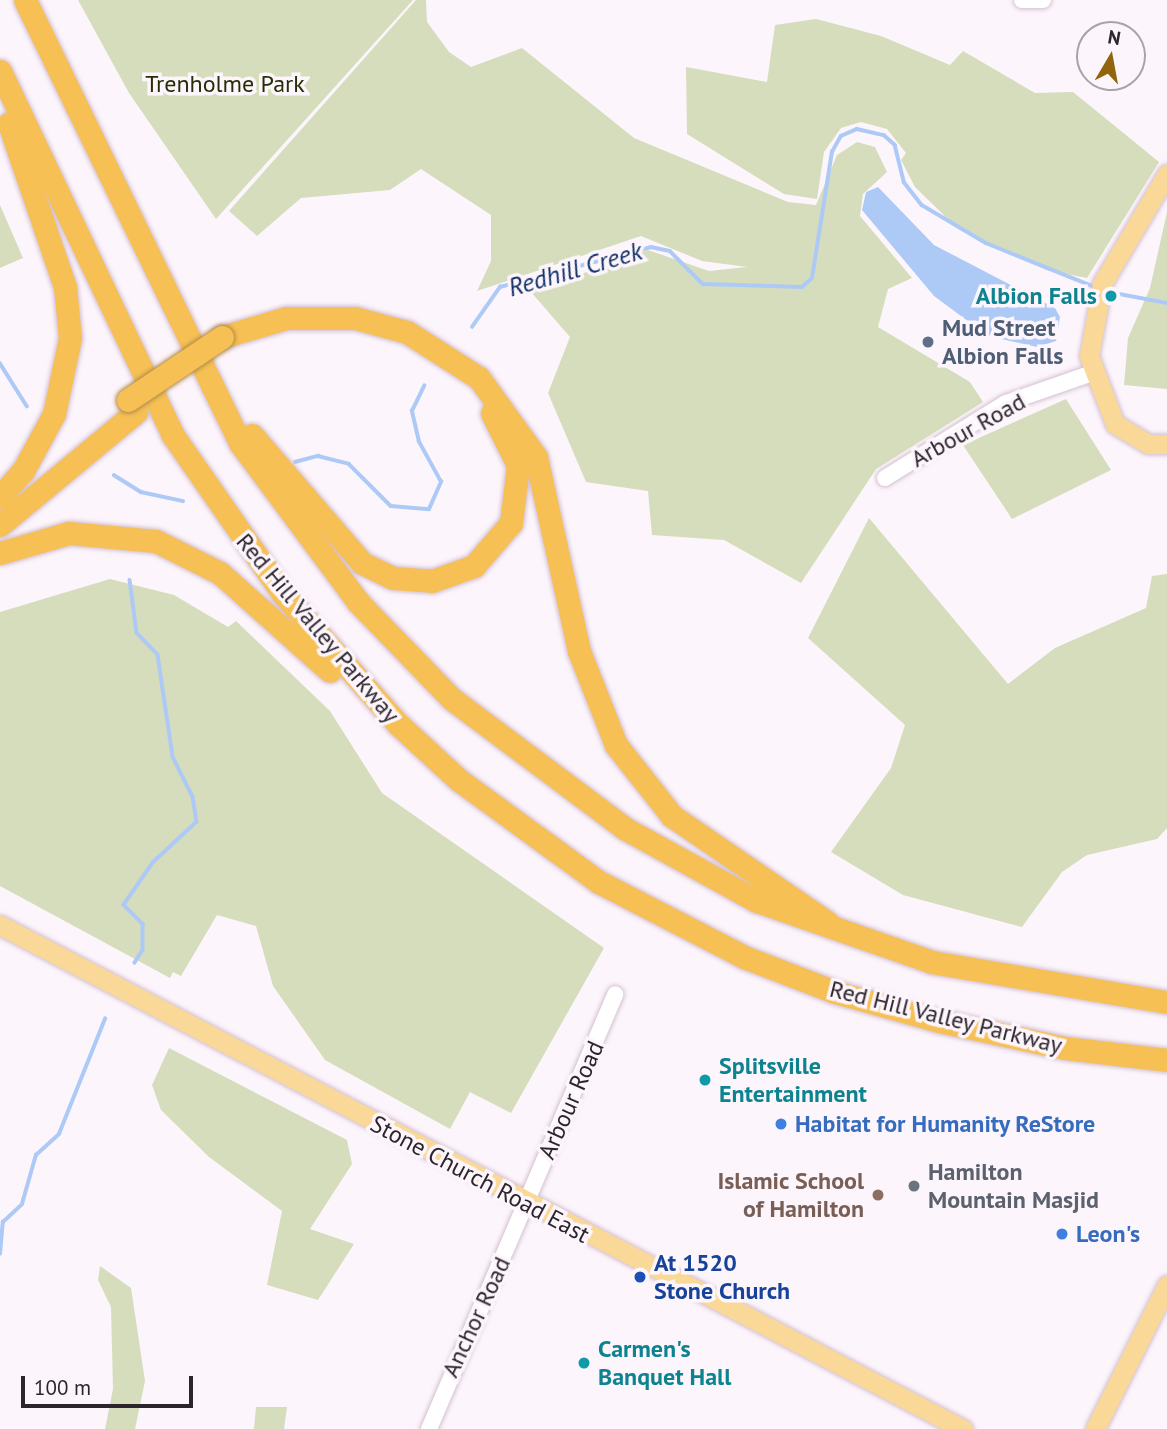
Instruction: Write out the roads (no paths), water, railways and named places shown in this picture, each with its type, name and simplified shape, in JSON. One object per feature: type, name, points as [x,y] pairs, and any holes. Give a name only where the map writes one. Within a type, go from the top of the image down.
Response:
[{"type":"highway","name":"Red Hill Valley Parkway","points":[[25,0],[240,443],[314,549],[409,660],[501,741],[626,829],[757,901],[932,962],[1167,1002]]},
{"type":"highway","name":"Red Hill Valley Parkway","points":[[0,71],[172,435],[283,594],[398,724],[459,780],[599,882],[744,957],[835,992],[939,1021],[1065,1048],[1167,1060]]},
{"type":"highway","points":[[0,101],[65,287],[70,338],[54,414],[23,471],[0,497]]},
{"type":"highway","points":[[0,506],[132,406],[225,344],[286,318],[355,318],[407,332],[478,378],[536,457],[582,663],[616,745],[672,816],[837,931]]},
{"type":"highway","points":[[185,332],[252,436],[362,563],[393,578],[432,581],[474,566],[503,538],[520,482],[510,443],[486,405],[427,357],[333,328],[277,333],[225,344]]},
{"type":"highway","points":[[0,525],[132,406]]},
{"type":"highway","points":[[0,553],[45,537],[95,532],[176,549],[249,595],[370,709],[398,724]]},
{"type":"main road","points":[[1167,174],[1111,265],[1091,326],[1093,373],[1115,424],[1148,444],[1167,444]]},
{"type":"main road","name":"Stone Church Road East","points":[[0,925],[529,1207],[963,1429]]},
{"type":"main road","points":[[1095,1429],[1167,1285]]},
{"type":"street","points":[[1022,0],[1043,0]]},
{"type":"street","name":"Arbour Road","points":[[886,478],[1006,403],[1093,373]]},
{"type":"street","name":"Arbour Road","points":[[529,1207],[615,994]]},
{"type":"street","name":"Anchor Road","points":[[429,1429],[464,1335],[529,1207]]},
{"type":"water","points":[[878,187],[934,245],[1055,308],[1060,317],[1056,341],[1037,347],[988,336],[934,296],[862,210],[866,192]]},
{"type":"waterway","name":"Redhill Creek","points":[[472,327],[500,287],[651,247],[670,251],[703,284],[802,287],[812,278],[832,152],[841,136],[857,129],[884,135],[895,145],[904,182],[922,205],[986,243],[1095,287]]},
{"type":"waterway","name":"Redhill Creek","points":[[1109,292],[1167,303]]},
{"type":"waterway","name":"Redhill Creek","points":[[0,363],[27,406]]},
{"type":"waterway","name":"Redhill Creek","points":[[295,462],[318,456],[349,464],[391,506],[429,509],[441,482],[419,442],[412,411],[424,386]]},
{"type":"waterway","name":"Redhill Creek","points":[[114,475],[141,492],[183,501]]},
{"type":"waterway","points":[[130,580],[137,633],[158,655],[173,757],[193,797],[197,822],[153,863],[124,905],[143,924],[143,950],[135,963]]},
{"type":"waterway","points":[[0,1254],[3,1222],[22,1204],[36,1155],[59,1134],[105,1019]]},
{"type":"place","name":"Albion Falls","points":[[1111,296]]},
{"type":"place","name":"Mud Street Albion Falls","points":[[928,342]]},
{"type":"place","name":"Splitsville Entertainment","points":[[705,1080]]},
{"type":"place","name":"Habitat for Humanity ReStore","points":[[781,1124]]},
{"type":"place","name":"Hamilton Mountain Masjid","points":[[914,1186]]},
{"type":"place","name":"Islamic School of Hamilton","points":[[878,1195]]},
{"type":"place","name":"Leon's","points":[[1062,1234]]},
{"type":"place","name":"At 1520 Stone Church","points":[[640,1277]]},
{"type":"place","name":"Carmen's Banquet Hall","points":[[584,1363]]},
{"type":"park label","name":"Trenholme Park","points":[[225,84]]}]
